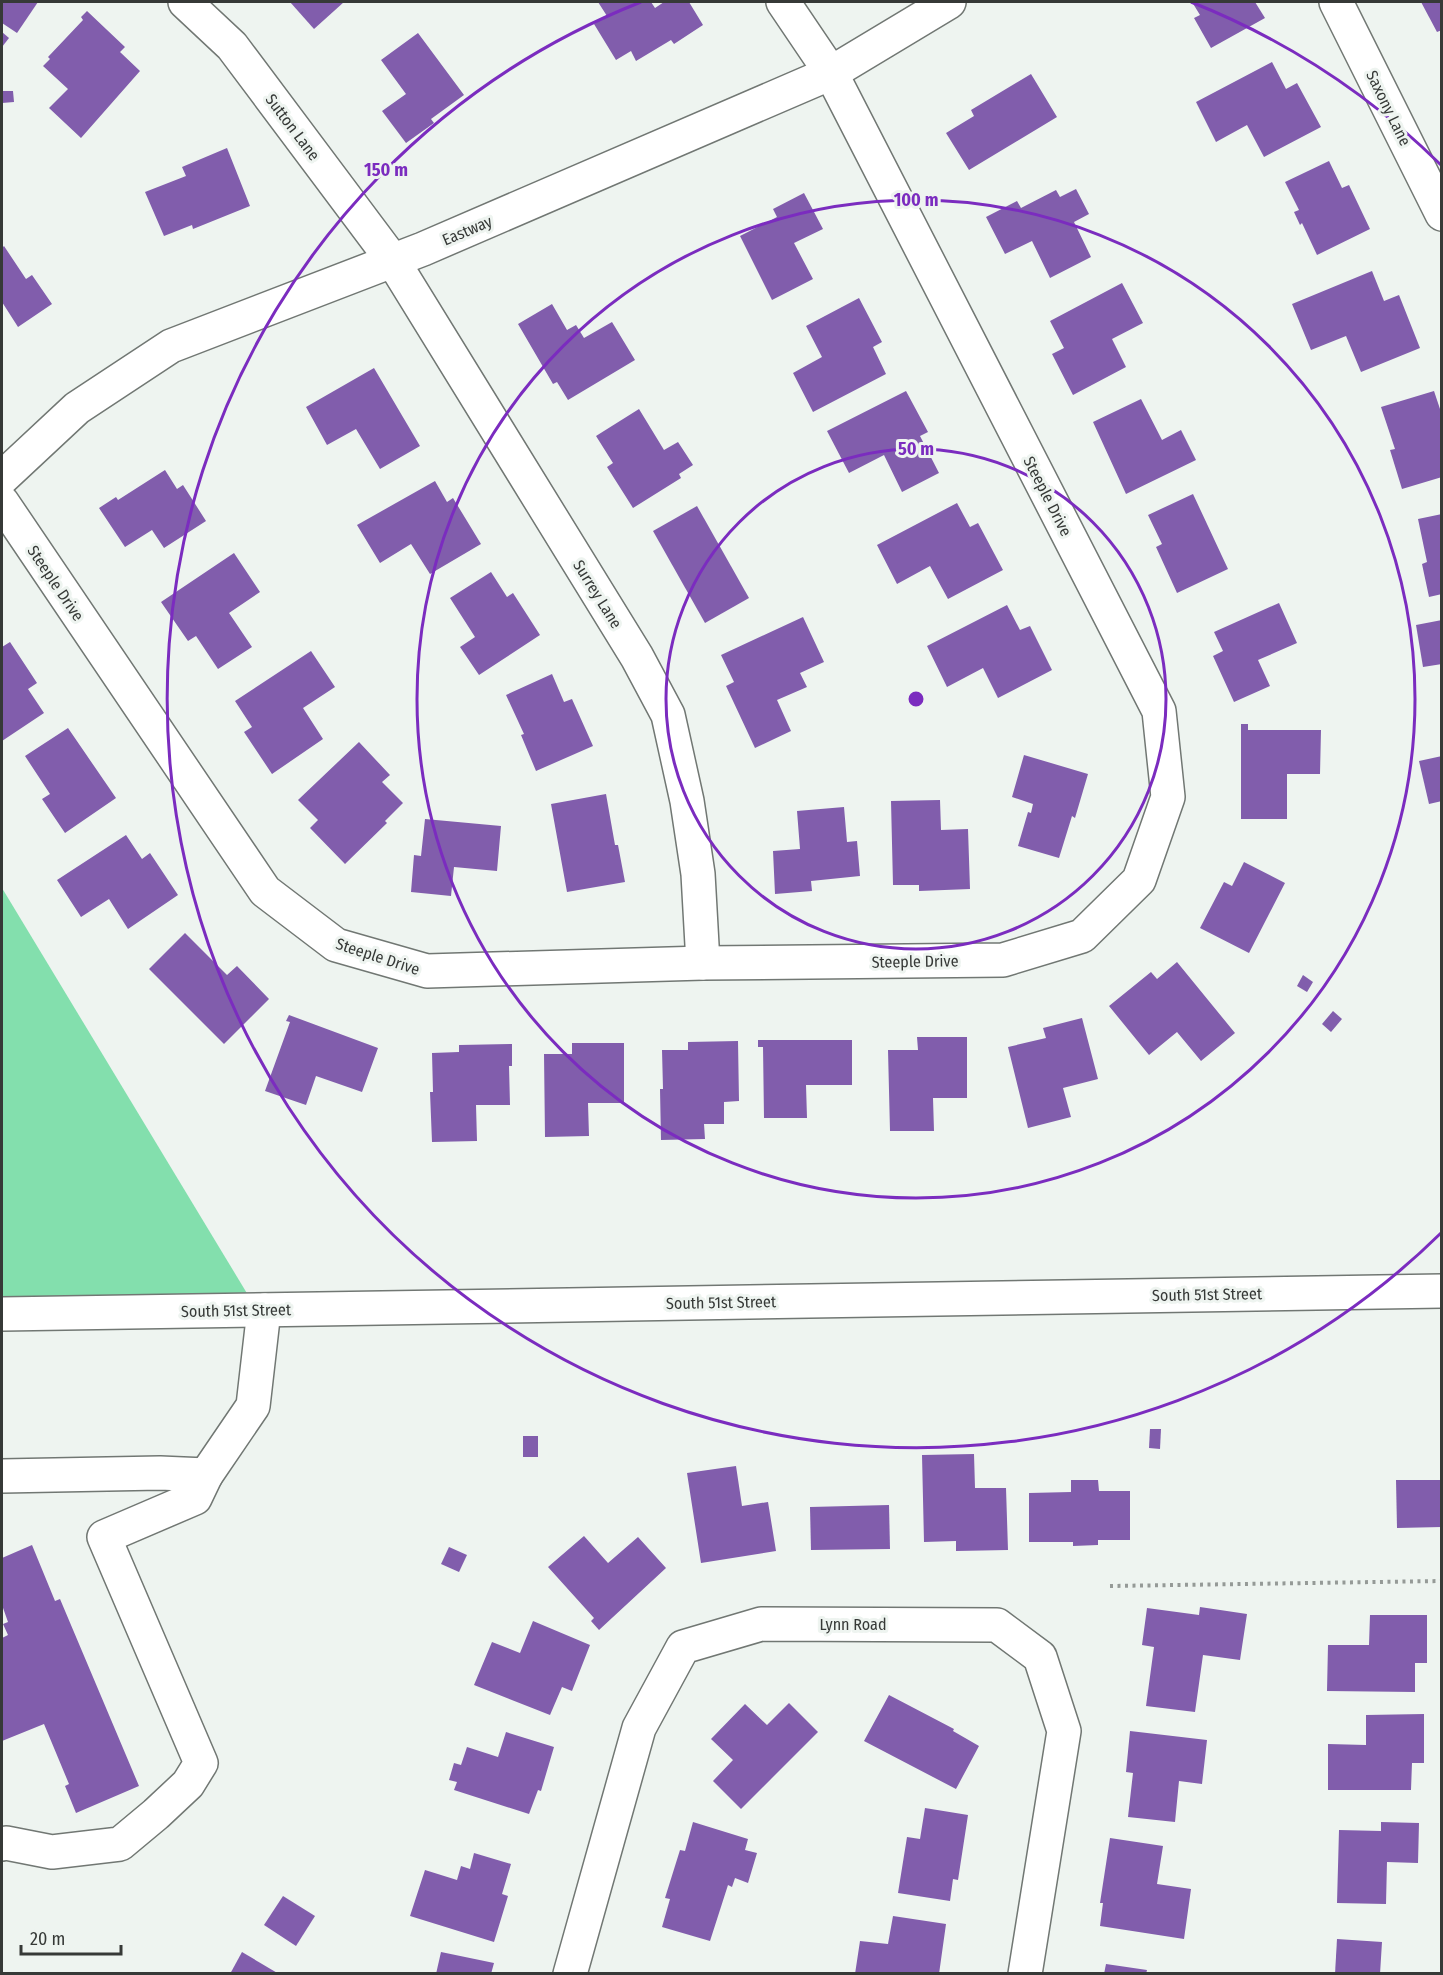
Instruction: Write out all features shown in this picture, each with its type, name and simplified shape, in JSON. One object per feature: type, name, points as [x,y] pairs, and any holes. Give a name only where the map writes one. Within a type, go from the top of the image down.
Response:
[{"type":"street","name":"Sutton Lane","points":[[185,2],[232,46],[393,261]]},
{"type":"street","name":"Steeple Drive","points":[[2,502],[265,891],[336,945],[427,972],[703,963],[1004,960],[1082,936],[1139,880],[1168,797],[1158,711],[831,73],[783,2]]},
{"type":"street","name":"Eastway","points":[[2,478],[77,408],[171,346],[393,261],[831,73],[949,2]]},
{"type":"street","name":"Saxony Lane","points":[[1336,2],[1442,214]]},
{"type":"street","name":"Surrey Lane","points":[[393,261],[637,657],[668,715],[687,801],[698,874],[703,963]]},
{"type":"street","name":"South 51st Street","points":[[2,1314],[1442,1291]]},
{"type":"street","points":[[2,1844],[52,1852],[120,1844],[188,1784],[201,1763],[104,1537],[195,1498],[206,1475],[253,1406],[264,1310]]},
{"type":"street","points":[[2,1476],[160,1473],[206,1475]]},
{"type":"street","name":"Lynn Road","points":[[570,1974],[639,1728],[677,1657],[683,1647],[761,1623],[997,1625],[1040,1657],[1064,1731],[1024,1974]]},
{"type":"path","points":[[1110,1586],[1442,1581]]},
{"type":"green space","points":[[2,888],[248,1295],[2,1297]]},
{"type":"building","points":[[2,2],[38,2],[17,33],[2,23]]},
{"type":"building","points":[[290,2],[344,2],[314,29]]},
{"type":"building","points":[[598,2],[651,2],[655,8],[664,2],[689,2],[703,25],[674,44],[671,40],[636,61],[631,51],[616,60],[594,24],[607,16]]},
{"type":"building","points":[[1192,2],[1255,2],[1265,18],[1211,48],[1194,18],[1200,15]]},
{"type":"building","points":[[1421,2],[1442,2],[1442,30],[1437,32]]},
{"type":"building","points":[[87,11],[125,47],[120,52],[140,71],[81,138],[49,108],[68,89],[43,66],[50,59],[48,57],[83,20],[81,17]]},
{"type":"building","points":[[2,32],[9,38],[2,47]]},
{"type":"building","points":[[418,33],[464,95],[431,119],[434,123],[406,143],[382,111],[406,94],[381,60]]},
{"type":"building","points":[[1272,62],[1286,89],[1297,83],[1321,127],[1264,157],[1247,125],[1216,142],[1196,102]]},
{"type":"building","points":[[1031,74],[1057,117],[969,170],[946,133],[974,116],[971,110]]},
{"type":"building","points":[[2,91],[13,91],[14,102],[2,103]]},
{"type":"building","points":[[227,148],[250,206],[193,229],[192,225],[164,236],[145,192],[186,176],[182,167]]},
{"type":"building","points":[[1329,161],[1342,188],[1349,185],[1370,229],[1317,255],[1302,223],[1300,225],[1294,212],[1299,210],[1285,182]]},
{"type":"building","points":[[1076,189],[1089,214],[1074,222],[1091,257],[1050,278],[1032,241],[1005,254],[986,217],[1017,201],[1021,208],[1056,190],[1060,197]]},
{"type":"building","points":[[804,193],[823,229],[794,243],[813,279],[772,300],[740,236],[777,217],[773,209]]},
{"type":"building","points":[[4,246],[26,279],[32,275],[52,304],[18,327],[2,302],[2,248]]},
{"type":"building","points":[[1372,271],[1384,301],[1399,295],[1420,348],[1361,372],[1346,336],[1311,350],[1292,304]]},
{"type":"building","points":[[1122,283],[1143,323],[1112,339],[1126,367],[1073,395],[1052,354],[1064,348],[1050,321]]},
{"type":"building","points":[[859,298],[882,342],[873,347],[886,374],[813,412],[793,373],[822,357],[806,326]]},
{"type":"building","points":[[552,304],[567,330],[576,325],[584,338],[612,322],[635,360],[568,400],[557,382],[553,384],[518,324]]},
{"type":"building","points":[[374,368],[420,446],[380,469],[356,429],[327,445],[306,407]]},
{"type":"building","points":[[906,391],[928,432],[920,436],[939,473],[902,492],[884,455],[849,473],[827,431]]},
{"type":"building","points":[[1434,391],[1442,415],[1442,477],[1402,489],[1390,450],[1395,449],[1381,407]]},
{"type":"building","points":[[1141,399],[1162,440],[1181,430],[1196,460],[1126,494],[1093,422]]},
{"type":"building","points":[[639,409],[664,450],[678,442],[693,465],[679,474],[681,478],[633,508],[607,467],[613,463],[596,436]]},
{"type":"building","points":[[165,470],[177,489],[183,485],[206,521],[164,548],[152,530],[125,547],[99,508],[116,497],[118,500]]},
{"type":"building","points":[[435,481],[447,502],[453,498],[481,544],[430,574],[411,544],[380,563],[357,525]]},
{"type":"building","points":[[1193,494],[1228,569],[1177,593],[1156,547],[1162,544],[1148,515]]},
{"type":"building","points":[[957,503],[970,527],[978,523],[1003,570],[948,599],[930,566],[897,584],[877,545]]},
{"type":"building","points":[[697,506],[749,598],[705,623],[653,531]]},
{"type":"building","points":[[1442,514],[1442,594],[1429,597],[1422,564],[1427,562],[1418,519]]},
{"type":"building","points":[[234,553],[260,592],[229,613],[252,647],[218,669],[196,636],[188,641],[161,602]]},
{"type":"building","points":[[491,572],[507,597],[513,593],[540,635],[479,675],[460,647],[475,637],[450,598]]},
{"type":"building","points":[[1279,603],[1297,643],[1258,660],[1270,686],[1234,702],[1213,656],[1223,651],[1214,632]]},
{"type":"building","points":[[1007,605],[1020,630],[1030,626],[1052,670],[998,698],[983,668],[947,687],[927,646]]},
{"type":"building","points":[[803,617],[824,662],[800,673],[807,687],[777,700],[791,731],[755,748],[726,686],[734,682],[721,655]]},
{"type":"building","points":[[1442,620],[1442,664],[1423,667],[1416,625]]},
{"type":"building","points":[[10,642],[37,683],[28,689],[44,713],[2,741],[2,647]]},
{"type":"building","points":[[311,651],[335,687],[303,708],[323,739],[272,774],[244,732],[252,727],[235,701]]},
{"type":"building","points":[[552,674],[564,702],[572,699],[593,746],[536,771],[521,735],[524,734],[506,695]]},
{"type":"building","points":[[1241,724],[1248,724],[1248,730],[1321,730],[1320,774],[1287,774],[1287,819],[1241,819]]},
{"type":"building","points":[[68,728],[116,798],[65,833],[42,799],[50,794],[25,756]]},
{"type":"building","points":[[359,742],[390,775],[382,782],[403,803],[385,821],[387,823],[345,864],[310,828],[318,820],[298,800]]},
{"type":"building","points":[[1024,755],[1088,774],[1075,818],[1072,816],[1059,858],[1018,846],[1028,812],[1031,813],[1033,804],[1012,797]]},
{"type":"building","points":[[1442,756],[1442,801],[1429,804],[1419,761]]},
{"type":"building","points":[[606,794],[615,845],[618,845],[625,882],[567,892],[551,804]]},
{"type":"building","points":[[940,800],[941,830],[968,829],[970,889],[919,891],[919,885],[893,885],[891,801]]},
{"type":"building","points":[[844,807],[847,842],[857,841],[860,876],[811,881],[812,891],[775,894],[773,851],[800,849],[797,811]]},
{"type":"building","points":[[425,819],[501,826],[497,871],[454,867],[451,896],[411,892],[414,855],[421,856]]},
{"type":"building","points":[[126,835],[142,859],[150,853],[178,895],[128,929],[109,899],[81,917],[57,880]]},
{"type":"building","points":[[1244,862],[1285,883],[1249,953],[1200,928],[1224,882],[1232,886]]},
{"type":"building","points":[[185,933],[227,975],[237,966],[269,999],[224,1044],[149,969]]},
{"type":"building","points":[[1177,962],[1235,1033],[1201,1061],[1177,1032],[1149,1055],[1109,1006],[1151,972],[1157,979]]},
{"type":"building","points":[[1303,975],[1313,982],[1307,992],[1297,986]]},
{"type":"building","points":[[1333,1011],[1342,1019],[1331,1032],[1322,1024]]},
{"type":"building","points":[[289,1015],[378,1048],[362,1092],[316,1076],[306,1105],[265,1091],[290,1022],[286,1021]]},
{"type":"building","points":[[1082,1018],[1098,1079],[1063,1088],[1071,1117],[1028,1128],[1008,1047],[1046,1038],[1043,1028]]},
{"type":"building","points":[[917,1037],[967,1037],[967,1098],[933,1098],[934,1131],[890,1131],[888,1050],[918,1050]]},
{"type":"building","points":[[758,1040],[852,1040],[852,1085],[806,1085],[807,1118],[764,1118],[763,1047],[758,1047]]},
{"type":"building","points":[[738,1041],[739,1101],[724,1102],[724,1124],[704,1124],[705,1139],[661,1140],[662,1050],[688,1050],[688,1042]]},
{"type":"building","points":[[572,1043],[624,1043],[624,1103],[588,1103],[589,1136],[545,1137],[544,1054],[572,1054]]},
{"type":"building","points":[[512,1044],[512,1066],[509,1066],[510,1105],[476,1105],[477,1141],[432,1142],[430,1092],[433,1092],[432,1053],[459,1052],[459,1045]]},
{"type":"building","points":[[1150,1429],[1161,1429],[1160,1449],[1149,1448]]},
{"type":"building","points":[[523,1436],[538,1436],[538,1457],[523,1457]]},
{"type":"building","points":[[974,1454],[975,1488],[1006,1488],[1008,1550],[956,1551],[956,1541],[924,1542],[922,1455]]},
{"type":"building","points":[[736,1466],[742,1506],[768,1502],[776,1551],[701,1563],[687,1473]]},
{"type":"building","points":[[1071,1480],[1098,1480],[1099,1491],[1130,1491],[1130,1540],[1098,1540],[1098,1545],[1073,1546],[1073,1542],[1029,1542],[1029,1493],[1071,1492]]},
{"type":"building","points":[[1396,1480],[1442,1480],[1442,1527],[1397,1528]]},
{"type":"building","points":[[889,1505],[890,1549],[811,1550],[810,1507]]},
{"type":"building","points":[[584,1536],[608,1563],[638,1537],[666,1568],[599,1630],[591,1621],[594,1618],[548,1567]]},
{"type":"building","points":[[32,1545],[55,1601],[60,1599],[139,1786],[76,1813],[65,1786],[69,1784],[44,1724],[2,1741],[2,1638],[8,1635],[3,1624],[8,1622],[2,1605],[2,1558]]},
{"type":"building","points":[[449,1547],[467,1555],[459,1572],[441,1564]]},
{"type":"building","points":[[1200,1607],[1247,1614],[1240,1660],[1203,1655],[1195,1712],[1146,1706],[1154,1647],[1142,1645],[1147,1608],[1199,1615]]},
{"type":"building","points":[[1370,1615],[1427,1615],[1427,1663],[1415,1663],[1415,1692],[1327,1691],[1328,1645],[1369,1645]]},
{"type":"building","points":[[533,1621],[590,1645],[572,1691],[562,1687],[550,1715],[474,1685],[492,1642],[520,1653]]},
{"type":"building","points":[[889,1695],[954,1729],[953,1731],[979,1746],[956,1789],[864,1741]]},
{"type":"building","points":[[789,1703],[818,1732],[741,1809],[713,1781],[733,1760],[711,1739],[745,1704],[767,1725]]},
{"type":"building","points":[[1424,1714],[1424,1763],[1412,1763],[1411,1790],[1328,1790],[1328,1744],[1366,1745],[1366,1715]]},
{"type":"building","points":[[1130,1731],[1207,1740],[1202,1784],[1179,1781],[1175,1822],[1128,1817],[1133,1773],[1126,1772]]},
{"type":"building","points":[[506,1732],[554,1747],[541,1791],[538,1790],[529,1814],[454,1790],[457,1782],[449,1780],[454,1763],[461,1765],[467,1747],[498,1757]]},
{"type":"building","points":[[925,1808],[968,1815],[958,1880],[953,1879],[950,1901],[898,1893],[907,1837],[920,1839]]},
{"type":"building","points":[[693,1822],[748,1839],[745,1850],[757,1853],[748,1883],[735,1878],[732,1887],[728,1885],[710,1941],[662,1927],[670,1899],[665,1898],[680,1850],[685,1851]]},
{"type":"building","points":[[1381,1822],[1419,1823],[1418,1863],[1387,1862],[1386,1904],[1337,1903],[1339,1830],[1381,1831]]},
{"type":"building","points":[[1110,1838],[1163,1846],[1157,1884],[1191,1889],[1184,1939],[1100,1926],[1103,1903],[1100,1903]]},
{"type":"building","points":[[474,1853],[511,1864],[502,1894],[508,1896],[494,1942],[410,1916],[425,1870],[457,1880],[461,1866],[470,1869]]},
{"type":"building","points":[[283,1896],[315,1916],[296,1946],[264,1925]]},
{"type":"building","points":[[893,1916],[946,1924],[939,1974],[855,1974],[860,1941],[888,1944]]},
{"type":"building","points":[[1337,1939],[1382,1942],[1380,1974],[1335,1974]]},
{"type":"building","points":[[242,1952],[279,1974],[230,1974]]},
{"type":"building","points":[[441,1952],[494,1963],[491,1974],[436,1974]]},
{"type":"building","points":[[1106,1964],[1147,1970],[1146,1974],[1104,1974]]}]
